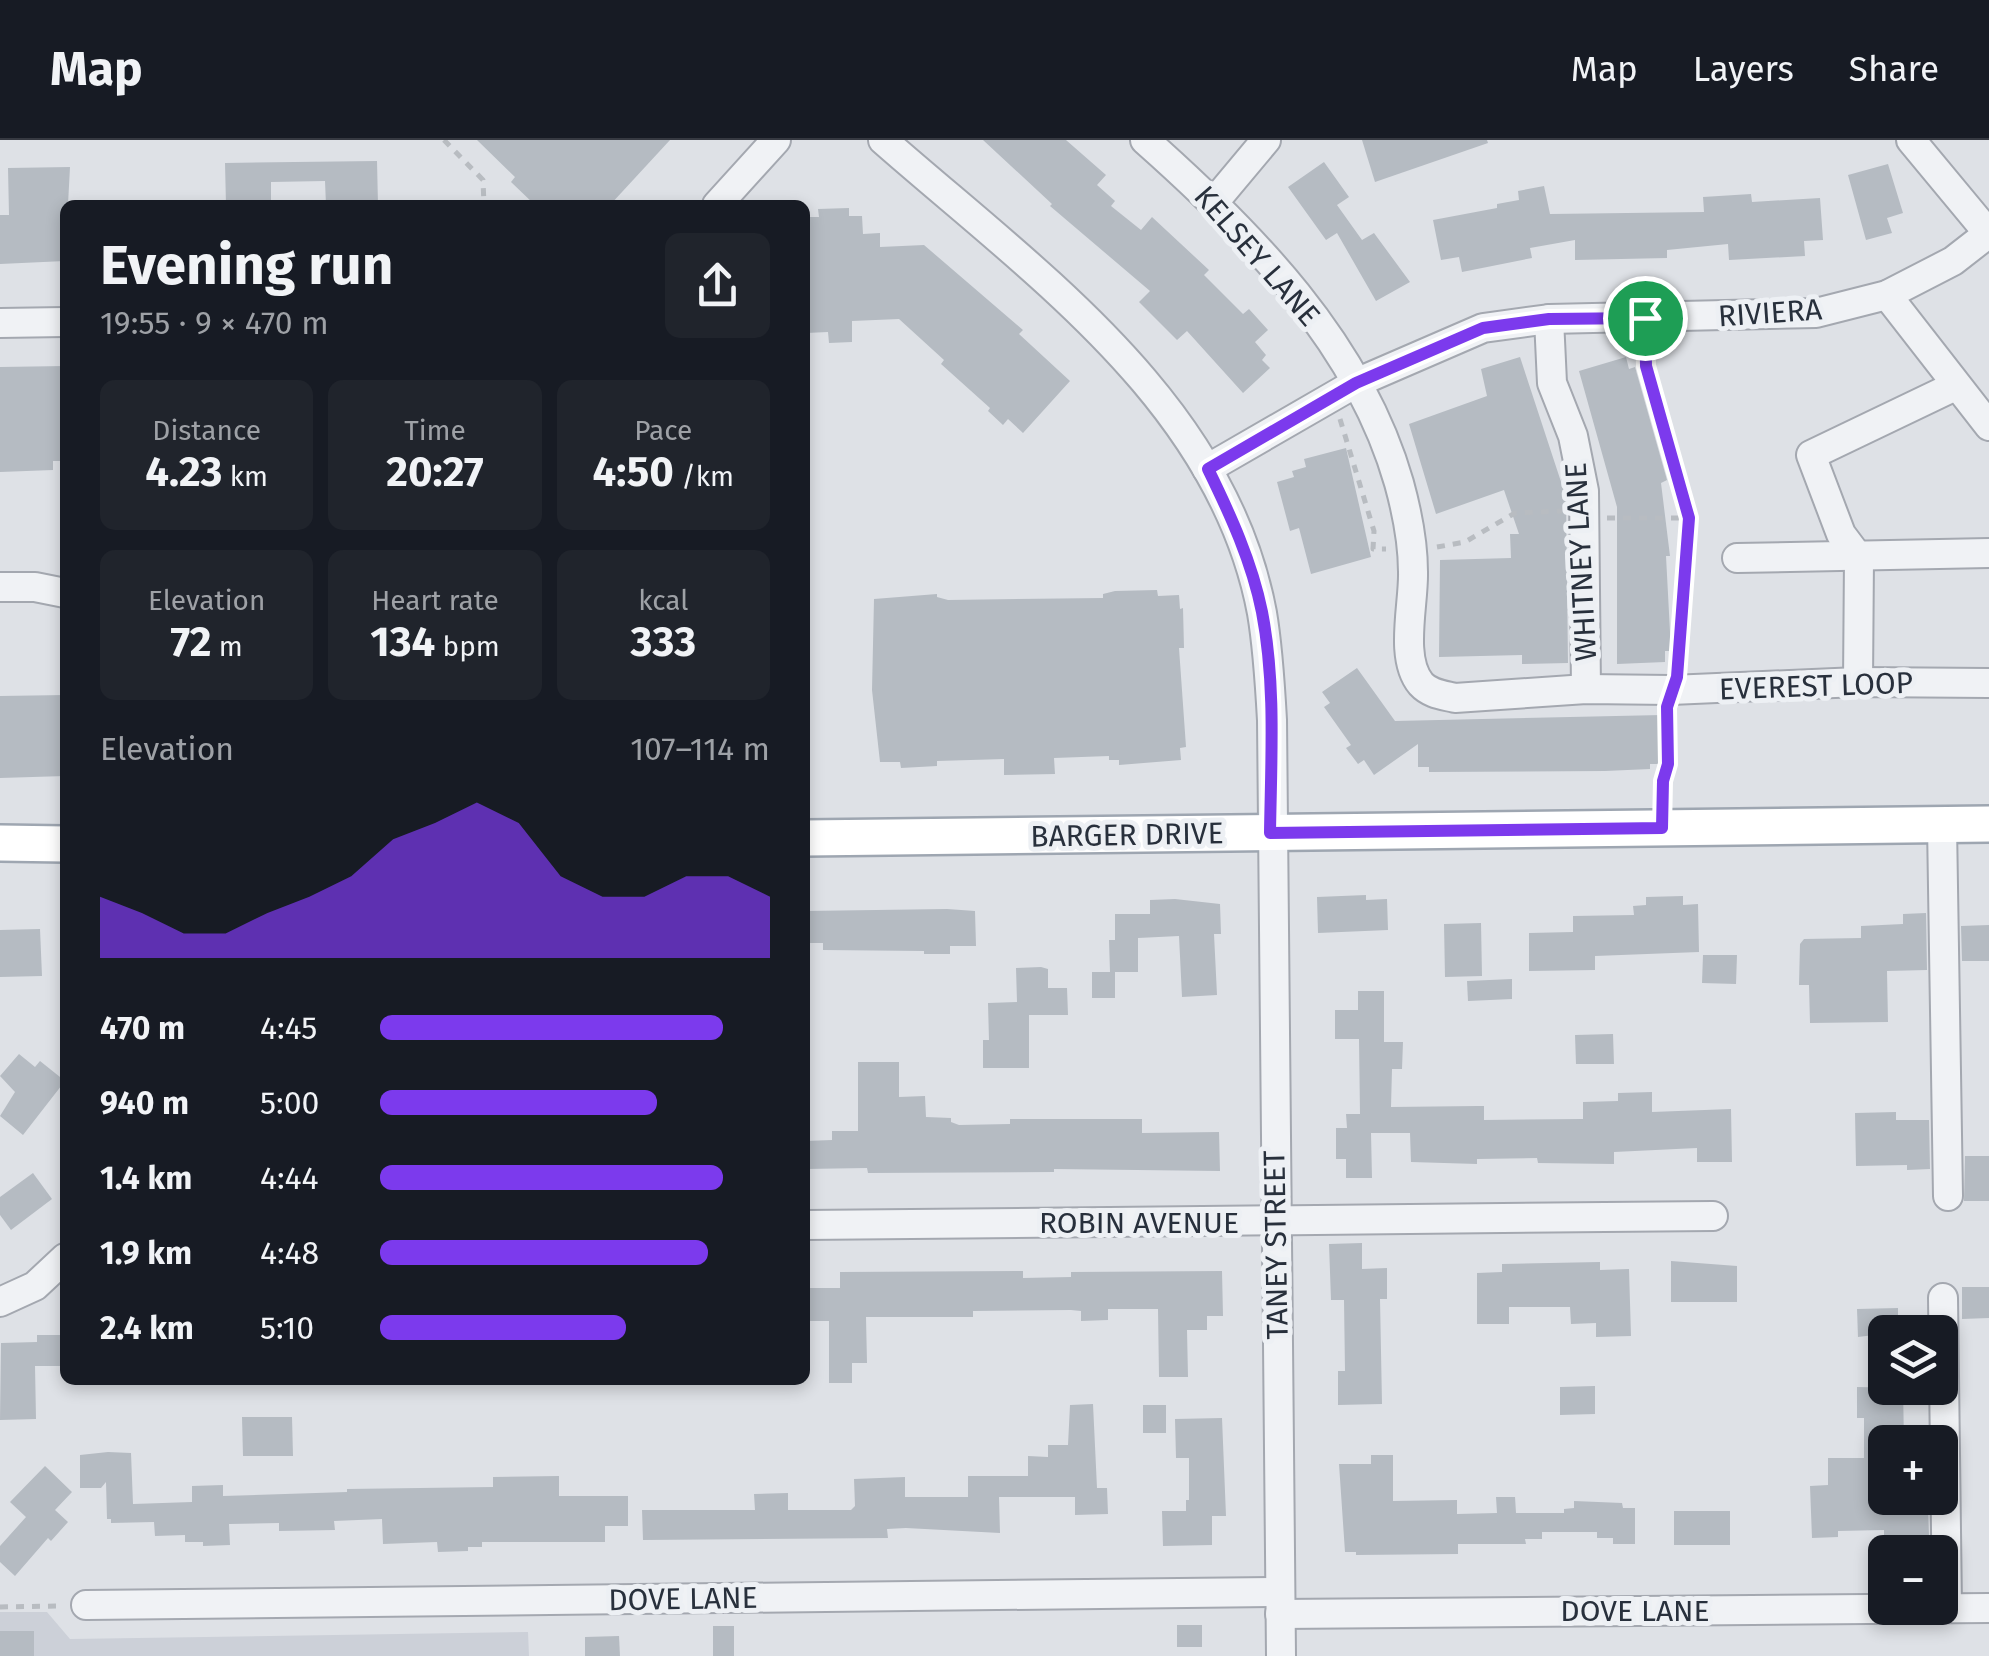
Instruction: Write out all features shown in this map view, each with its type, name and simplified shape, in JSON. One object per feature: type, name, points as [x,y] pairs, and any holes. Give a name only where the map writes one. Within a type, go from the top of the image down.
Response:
[{"type":"main road","name":"BARGER DRIVE","points":[[810,838],[1989,824]]},
{"type":"main road","points":[[0,843],[60,844]]},
{"type":"street","points":[[721,200],[776,140]]},
{"type":"street","name":"TANEY STREET","points":[[883,140],[1126,358],[1164,404],[1208,469],[1242,545],[1262,611],[1272,720],[1270,833],[1282,1656]]},
{"type":"street","name":"KELSEY LANE","points":[[1145,140],[1215,201],[1316,319],[1362,393]]},
{"type":"street","points":[[1215,201],[1266,140]]},
{"type":"street","points":[[1912,140],[1989,234]]},
{"type":"street","name":"RIVIERA","points":[[1208,469],[1483,328],[1549,319],[1816,313],[1887,294],[1952,261],[1989,234]]},
{"type":"street","points":[[1887,294],[1989,426]]},
{"type":"street","name":"WHITNEY LANE","points":[[1549,319],[1552,383],[1579,459],[1586,514],[1586,690]]},
{"type":"street","points":[[0,324],[60,322]]},
{"type":"street","points":[[1858,682],[1859,558],[1841,534],[1811,455],[1956,386]]},
{"type":"street","name":"EVEREST LOOP","points":[[1362,393],[1398,479],[1412,548],[1414,670],[1422,686],[1436,694],[1456,698],[1858,682],[1989,683]]},
{"type":"street","points":[[1737,558],[1989,553]]},
{"type":"street","points":[[0,587],[60,592]]},
{"type":"street","points":[[1942,824],[1948,1196]]},
{"type":"street","name":"ROBIN AVENUE","points":[[810,1225],[1713,1216]]},
{"type":"street","points":[[0,1302],[35,1286],[60,1263]]},
{"type":"street","points":[[1943,1298],[1946,1535]]},
{"type":"street","name":"DOVE LANE","points":[[86,1606],[1280,1603],[1868,1607]]},
{"type":"street","name":"DOVE LANE","points":[[1958,1608],[1989,1608]]},
{"type":"path","points":[[444,140],[482,180],[484,200]]},
{"type":"path","points":[[1645,318],[1646,366],[1689,518],[1677,677],[1671,690],[1662,828]]},
{"type":"path","points":[[1362,393],[1340,418],[1374,531],[1373,550],[1465,542],[1515,513],[1689,518]]},
{"type":"path","points":[[0,1607],[86,1606]]},
{"type":"shaded area","points":[[0,1612],[47,1612],[70,1639],[528,1632],[529,1656],[0,1656]]},
{"type":"building","points":[[477,140],[670,140],[615,200],[530,200],[511,182],[515,177]]},
{"type":"building","points":[[983,140],[1066,140],[1106,175],[1097,185],[1115,201],[1111,206],[1141,230],[1152,217],[1209,270],[1204,275],[1243,314],[1249,309],[1268,330],[1255,342],[1266,355],[1262,360],[1270,368],[1243,393],[1187,331],[1177,340],[1139,302],[1150,291],[1050,206]]},
{"type":"building","points":[[1362,140],[1487,140],[1488,143],[1375,182]]},
{"type":"building","points":[[377,161],[378,200],[326,200],[325,181],[271,182],[271,200],[226,200],[225,163]]},
{"type":"building","points":[[1324,162],[1349,197],[1337,205],[1362,240],[1374,233],[1410,282],[1376,301],[1337,233],[1326,240],[1288,187]]},
{"type":"building","points":[[1888,164],[1903,213],[1887,218],[1892,233],[1866,240],[1848,175]]},
{"type":"building","points":[[70,167],[68,200],[60,200],[60,261],[0,264],[0,215],[9,215],[8,168]]},
{"type":"building","points":[[1544,186],[1550,214],[1704,212],[1703,197],[1751,194],[1752,202],[1820,198],[1823,240],[1804,241],[1805,256],[1729,260],[1728,244],[1667,250],[1667,258],[1575,260],[1575,240],[1530,248],[1532,258],[1462,272],[1459,257],[1441,260],[1433,220],[1497,208],[1497,204],[1519,200],[1518,191]]},
{"type":"building","points":[[849,208],[849,216],[862,216],[863,234],[880,233],[880,247],[924,245],[1023,330],[1019,334],[1070,381],[1023,433],[1008,419],[1003,425],[988,411],[990,408],[941,364],[944,360],[899,319],[852,321],[852,342],[829,343],[828,332],[810,333],[810,217],[819,217],[818,209]]},
{"type":"building","points":[[1520,357],[1566,497],[1568,663],[1522,664],[1522,655],[1439,657],[1440,560],[1511,558],[1510,534],[1519,534],[1504,490],[1436,514],[1409,424],[1487,396],[1481,369]]},
{"type":"building","points":[[1626,357],[1629,369],[1635,367],[1667,480],[1661,483],[1670,556],[1666,556],[1671,651],[1665,651],[1665,662],[1617,664],[1617,507],[1579,371]]},
{"type":"building","points":[[60,366],[60,461],[53,461],[53,470],[0,472],[0,367]]},
{"type":"building","points":[[1346,448],[1371,557],[1311,574],[1299,528],[1290,531],[1277,482],[1294,477],[1292,471],[1306,467],[1304,459]]},
{"type":"building","points":[[1157,590],[1158,596],[1179,595],[1180,609],[1183,608],[1184,648],[1179,648],[1186,747],[1180,748],[1181,760],[1119,765],[1119,760],[1109,760],[1109,756],[1054,758],[1055,774],[1004,775],[1004,759],[937,761],[937,766],[901,768],[900,762],[880,762],[872,690],[874,599],[937,594],[948,600],[1103,598],[1103,594],[1115,591]]},
{"type":"building","points":[[1357,668],[1395,721],[1662,715],[1663,764],[1650,764],[1650,769],[1605,771],[1429,772],[1429,767],[1418,767],[1418,744],[1374,775],[1364,760],[1358,764],[1346,748],[1351,745],[1324,707],[1330,703],[1322,692]]},
{"type":"building","points":[[60,695],[60,776],[0,778],[0,696]]},
{"type":"building","points":[[1366,895],[1366,900],[1387,899],[1388,930],[1318,933],[1317,897]]},
{"type":"building","points":[[1683,896],[1683,905],[1698,904],[1699,952],[1595,956],[1595,970],[1529,971],[1529,933],[1573,932],[1573,916],[1634,915],[1633,906],[1646,905],[1646,897]]},
{"type":"building","points":[[1150,900],[1220,904],[1221,934],[1214,934],[1217,995],[1182,997],[1179,936],[1138,938],[1138,972],[1110,972],[1109,940],[1115,940],[1115,914],[1150,914]]},
{"type":"building","points":[[810,911],[975,911],[976,946],[950,946],[950,954],[823,950],[823,943],[810,943]]},
{"type":"building","points":[[1926,913],[1927,970],[1887,971],[1888,1022],[1810,1023],[1809,985],[1799,985],[1800,944],[1804,939],[1861,938],[1861,926],[1903,924],[1903,914]]},
{"type":"building","points":[[1481,923],[1482,976],[1445,977],[1444,924]]},
{"type":"building","points":[[1989,925],[1989,961],[1962,961],[1961,926]]},
{"type":"building","points":[[40,929],[42,976],[0,977],[0,930]]},
{"type":"building","points":[[1703,955],[1737,955],[1736,984],[1702,983]]},
{"type":"building","points":[[1016,968],[1048,969],[1048,988],[1067,988],[1068,1015],[1029,1015],[1029,1068],[983,1068],[983,1040],[989,1040],[988,1003],[1017,1002]]},
{"type":"building","points":[[1092,972],[1115,972],[1115,998],[1092,998]]},
{"type":"building","points":[[1512,979],[1512,999],[1468,1001],[1467,981]]},
{"type":"building","points":[[1358,991],[1384,991],[1384,1042],[1403,1042],[1402,1069],[1392,1069],[1391,1107],[1484,1106],[1484,1120],[1583,1119],[1583,1102],[1618,1101],[1618,1093],[1652,1092],[1652,1112],[1731,1109],[1732,1162],[1697,1162],[1697,1148],[1614,1152],[1614,1164],[1538,1163],[1537,1158],[1477,1159],[1477,1164],[1411,1162],[1410,1133],[1371,1133],[1372,1178],[1346,1178],[1346,1159],[1336,1159],[1336,1128],[1347,1128],[1346,1114],[1360,1114],[1359,1039],[1335,1039],[1335,1010],[1358,1010]]},
{"type":"building","points":[[1613,1034],[1614,1064],[1576,1064],[1575,1035]]},
{"type":"building","points":[[19,1054],[35,1067],[40,1061],[60,1077],[60,1087],[23,1135],[0,1116],[15,1092],[0,1076]]},
{"type":"building","points":[[858,1062],[899,1062],[899,1097],[925,1096],[926,1117],[951,1118],[951,1122],[959,1125],[1010,1124],[1010,1119],[1142,1119],[1142,1133],[1219,1132],[1220,1171],[868,1173],[867,1168],[810,1169],[810,1141],[832,1140],[832,1131],[858,1131]]},
{"type":"building","points":[[1896,1112],[1896,1120],[1929,1120],[1930,1169],[1907,1170],[1907,1165],[1856,1166],[1855,1113]]},
{"type":"building","points":[[1965,1156],[1989,1156],[1989,1201],[1964,1201]]},
{"type":"building","points":[[33,1173],[52,1199],[11,1230],[0,1215],[0,1197]]},
{"type":"building","points":[[1362,1243],[1362,1269],[1387,1268],[1387,1299],[1380,1299],[1382,1404],[1338,1405],[1338,1371],[1345,1371],[1344,1300],[1331,1300],[1329,1244]]},
{"type":"building","points":[[1671,1261],[1737,1266],[1737,1302],[1671,1302]]},
{"type":"building","points":[[1600,1262],[1600,1270],[1629,1269],[1631,1336],[1596,1337],[1596,1323],[1571,1324],[1570,1307],[1509,1307],[1509,1324],[1477,1324],[1477,1273],[1502,1272],[1502,1264]]},
{"type":"building","points":[[1023,1271],[1023,1278],[1071,1277],[1071,1272],[1222,1271],[1223,1316],[1207,1316],[1207,1330],[1187,1330],[1188,1377],[1159,1377],[1158,1309],[1108,1309],[1108,1320],[1081,1321],[1081,1311],[1071,1310],[973,1311],[973,1317],[866,1317],[867,1363],[852,1363],[852,1383],[829,1383],[829,1321],[810,1321],[810,1288],[840,1288],[840,1272]]},
{"type":"building","points":[[1962,1287],[1989,1287],[1989,1318],[1962,1319]]},
{"type":"building","points":[[1898,1308],[1898,1315],[1868,1315],[1868,1336],[1858,1337],[1857,1309]]},
{"type":"building","points":[[37,1335],[60,1335],[60,1366],[35,1366],[36,1419],[0,1420],[1,1343],[37,1342]]},
{"type":"building","points":[[1595,1386],[1595,1414],[1560,1415],[1560,1387]]},
{"type":"building","points":[[1857,1387],[1868,1387],[1868,1405],[1903,1405],[1904,1425],[1868,1425],[1868,1515],[1928,1515],[1929,1535],[1884,1535],[1884,1530],[1838,1531],[1838,1537],[1812,1538],[1810,1486],[1828,1485],[1828,1458],[1864,1458],[1864,1418],[1857,1418]]},
{"type":"building","points":[[1093,1404],[1097,1488],[1107,1488],[1108,1514],[1075,1515],[1075,1497],[999,1497],[1000,1533],[906,1528],[887,1529],[888,1538],[643,1540],[642,1510],[755,1510],[754,1494],[788,1493],[788,1510],[851,1510],[855,1506],[854,1479],[905,1477],[905,1497],[968,1497],[968,1476],[1028,1476],[1028,1456],[1048,1457],[1048,1445],[1068,1445],[1070,1405]]},
{"type":"building","points":[[1143,1405],[1166,1405],[1166,1433],[1143,1433]]},
{"type":"building","points":[[242,1417],[292,1417],[293,1456],[243,1456]]},
{"type":"building","points":[[1222,1418],[1226,1516],[1212,1516],[1212,1545],[1163,1546],[1162,1511],[1186,1511],[1189,1500],[1189,1458],[1176,1458],[1175,1419]]},
{"type":"building","points":[[131,1453],[133,1504],[192,1502],[192,1486],[223,1485],[223,1496],[493,1487],[493,1477],[559,1476],[559,1496],[628,1496],[628,1526],[605,1526],[605,1542],[482,1542],[482,1547],[468,1547],[468,1551],[438,1552],[437,1542],[383,1544],[382,1519],[334,1521],[335,1530],[279,1531],[279,1523],[229,1524],[230,1545],[203,1546],[203,1542],[185,1542],[185,1535],[155,1536],[154,1522],[111,1523],[107,1519],[106,1482],[101,1488],[80,1488],[80,1455]]},
{"type":"building","points":[[1371,1455],[1393,1455],[1393,1501],[1457,1500],[1457,1514],[1497,1513],[1496,1497],[1515,1497],[1516,1513],[1564,1513],[1564,1509],[1574,1508],[1574,1501],[1622,1503],[1623,1508],[1635,1508],[1635,1544],[1613,1544],[1613,1538],[1597,1538],[1597,1532],[1542,1532],[1542,1539],[1525,1539],[1526,1544],[1458,1544],[1458,1554],[1345,1552],[1339,1464],[1371,1464]]},
{"type":"building","points":[[45,1466],[72,1492],[55,1510],[68,1522],[51,1541],[48,1538],[15,1576],[0,1562],[0,1546],[26,1517],[10,1502]]},
{"type":"building","points":[[1674,1511],[1730,1511],[1730,1545],[1674,1545]]},
{"type":"building","points":[[1177,1625],[1202,1625],[1202,1647],[1177,1647]]},
{"type":"building","points":[[713,1626],[734,1626],[734,1656],[713,1656]]},
{"type":"building","points":[[0,1631],[34,1631],[34,1656],[0,1656]]},
{"type":"building","points":[[619,1636],[620,1656],[585,1656],[585,1637]]},
{"type":"route","points":[[1645,318],[1646,366],[1689,518],[1690,540],[1677,677],[1667,707],[1668,764],[1663,781],[1662,828],[1270,833],[1272,720],[1262,611],[1229,512],[1208,469],[1356,383],[1483,328],[1549,319],[1645,318]]}]
